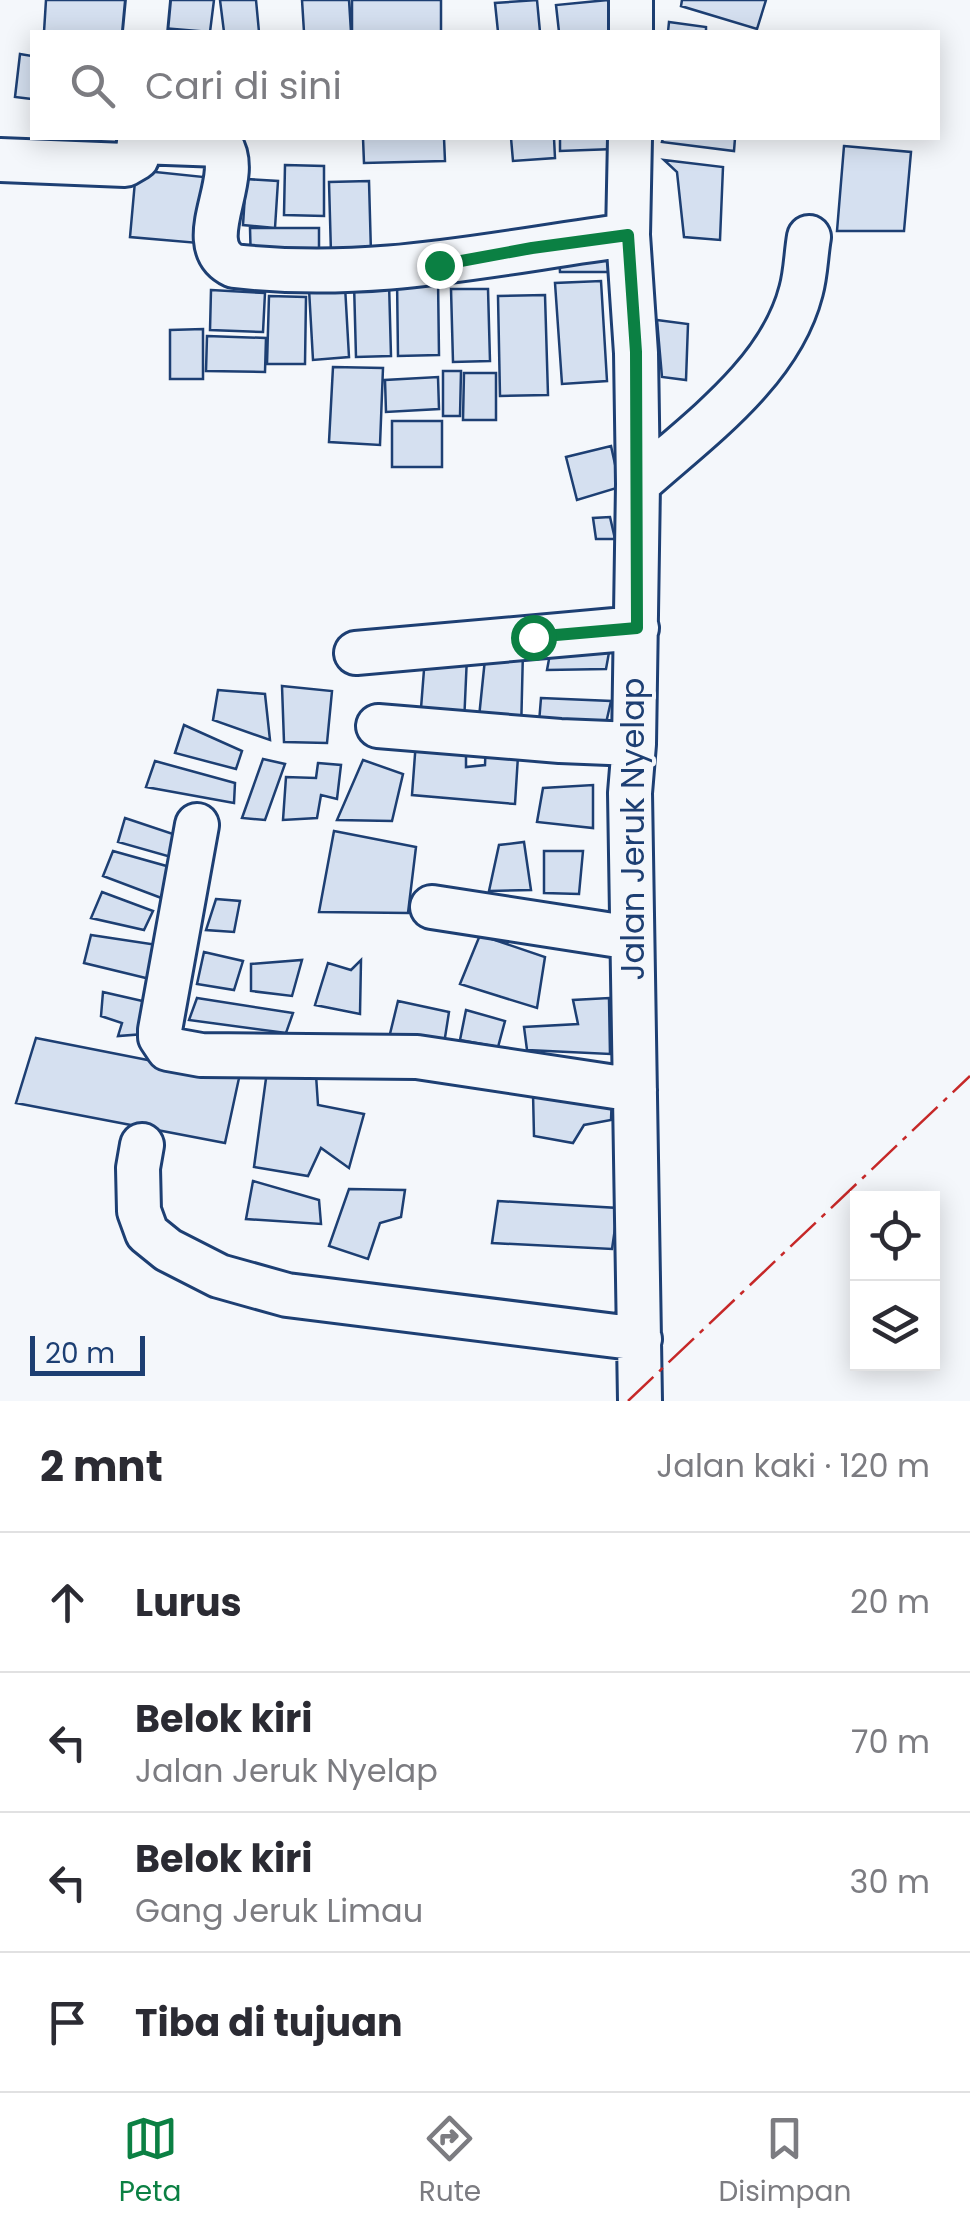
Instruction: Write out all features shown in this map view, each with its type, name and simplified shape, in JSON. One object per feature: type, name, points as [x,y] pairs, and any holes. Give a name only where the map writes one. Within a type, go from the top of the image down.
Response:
[{"type":"street","points":[[145,30],[148,0]]},
{"type":"street","points":[[631,0],[631,30]]},
{"type":"street","points":[[0,160],[131,164],[138,158],[139,140],[213,143],[224,148],[226,178],[216,234],[219,253],[234,266],[312,272],[401,268],[628,235]]},
{"type":"street","name":"Jalan Jeruk Nyelap","points":[[630,140],[628,235],[636,352],[638,484],[630,792],[640,1401]]},
{"type":"street","points":[[638,484],[718,412],[768,360],[801,292],[809,237]]},
{"type":"street","points":[[356,653],[637,628]]},
{"type":"street","points":[[378,726],[560,742],[634,744]]},
{"type":"street","points":[[197,825],[160,1030],[168,1050],[202,1055],[417,1057],[635,1090]]},
{"type":"street","points":[[432,908],[632,938]]},
{"type":"street","points":[[142,1145],[139,1210],[147,1232],[168,1250],[219,1276],[287,1296],[640,1338]]},
{"type":"building","points":[[46,0],[141,0],[139,30],[44,30]]},
{"type":"building","points":[[152,0],[214,0],[210,30],[150,27]]},
{"type":"building","points":[[220,0],[256,0],[259,30],[224,30]]},
{"type":"building","points":[[302,0],[349,0],[351,30],[304,30]]},
{"type":"building","points":[[352,0],[441,0],[441,30],[352,30]]},
{"type":"building","points":[[537,0],[540,30],[498,30],[495,3]]},
{"type":"building","points":[[608,0],[611,30],[559,30],[556,5]]},
{"type":"building","points":[[682,0],[766,0],[757,29],[681,6]]},
{"type":"building","points":[[669,22],[706,27],[706,30],[668,30]]},
{"type":"building","points":[[20,54],[30,56],[30,99],[15,97]]},
{"type":"building","points":[[363,140],[444,140],[445,161],[364,163]]},
{"type":"building","points":[[511,140],[554,140],[555,158],[513,161]]},
{"type":"building","points":[[560,140],[614,140],[614,149],[560,151]]},
{"type":"building","points":[[662,140],[735,140],[734,151]]},
{"type":"building","points":[[844,146],[911,152],[904,231],[837,231]]},
{"type":"building","points":[[664,160],[723,167],[720,240],[684,237],[677,172]]},
{"type":"building","points":[[285,165],[324,166],[324,216],[284,215]]},
{"type":"building","points":[[136,170],[204,177],[198,243],[130,237]]},
{"type":"building","points":[[246,179],[278,181],[275,228],[243,225]]},
{"type":"building","points":[[369,181],[371,253],[331,254],[329,182]]},
{"type":"building","points":[[250,228],[319,228],[319,263],[251,264]]},
{"type":"building","points":[[612,252],[612,272],[560,272],[559,253]]},
{"type":"building","points":[[397,279],[438,279],[439,355],[398,356]]},
{"type":"building","points":[[601,281],[607,381],[562,384],[555,283]]},
{"type":"building","points":[[389,282],[391,356],[356,357],[354,283]]},
{"type":"building","points":[[345,286],[349,357],[313,360],[309,289]]},
{"type":"building","points":[[451,289],[488,289],[490,361],[453,362]]},
{"type":"building","points":[[211,290],[265,293],[263,332],[210,330]]},
{"type":"building","points":[[545,295],[548,395],[500,396],[498,296]]},
{"type":"building","points":[[269,296],[306,297],[305,364],[267,364]]},
{"type":"building","points":[[657,320],[688,324],[686,380],[662,377]]},
{"type":"building","points":[[203,329],[203,379],[170,379],[170,330]]},
{"type":"building","points":[[207,336],[266,338],[265,372],[206,371]]},
{"type":"building","points":[[333,367],[383,368],[380,445],[329,442]]},
{"type":"building","points":[[443,371],[461,371],[460,416],[443,416]]},
{"type":"building","points":[[464,373],[496,373],[496,420],[463,420]]},
{"type":"building","points":[[438,377],[439,409],[386,412],[385,380]]},
{"type":"building","points":[[392,421],[442,421],[442,467],[392,467]]},
{"type":"building","points":[[611,446],[620,487],[577,500],[566,457]]},
{"type":"building","points":[[610,517],[615,539],[596,539],[593,518]]},
{"type":"building","points":[[552,643],[610,647],[606,669],[547,670]]},
{"type":"building","points":[[486,649],[523,650],[521,733],[478,727]]},
{"type":"building","points":[[467,656],[464,724],[420,721],[425,657]]},
{"type":"building","points":[[282,686],[332,691],[327,743],[284,742]]},
{"type":"building","points":[[218,690],[265,694],[270,740],[213,720]]},
{"type":"building","points":[[541,698],[611,701],[602,741],[538,735]]},
{"type":"building","points":[[184,725],[242,751],[236,769],[175,753]]},
{"type":"building","points":[[486,740],[519,740],[515,804],[412,795],[416,741],[466,742],[466,767],[485,765]]},
{"type":"building","points":[[263,759],[285,764],[265,820],[242,818]]},
{"type":"building","points":[[363,760],[403,774],[392,821],[337,820]]},
{"type":"building","points":[[155,761],[235,783],[234,803],[146,787]]},
{"type":"building","points":[[318,763],[341,765],[337,799],[321,795],[317,818],[283,820],[286,777],[316,778]]},
{"type":"building","points":[[593,785],[593,828],[537,822],[543,788]]},
{"type":"building","points":[[125,818],[185,838],[178,859],[118,842]]},
{"type":"building","points":[[334,831],[416,847],[408,913],[319,912]]},
{"type":"building","points":[[524,842],[531,890],[489,891],[499,845]]},
{"type":"building","points":[[113,851],[170,867],[164,899],[103,876]]},
{"type":"building","points":[[544,851],[583,851],[579,894],[544,893]]},
{"type":"building","points":[[102,892],[153,911],[144,930],[91,918]]},
{"type":"building","points":[[216,899],[240,901],[234,932],[206,930]]},
{"type":"building","points":[[91,935],[164,946],[154,980],[84,963]]},
{"type":"building","points":[[480,935],[545,957],[537,1008],[460,984]]},
{"type":"building","points":[[204,952],[243,961],[234,990],[197,984]]},
{"type":"building","points":[[302,960],[292,996],[251,991],[251,964]]},
{"type":"building","points":[[361,960],[360,1014],[315,1005],[328,963],[351,970]]},
{"type":"building","points":[[103,992],[160,1005],[157,1033],[118,1036],[122,1023],[101,1016]]},
{"type":"building","points":[[197,998],[293,1013],[286,1033],[189,1020]]},
{"type":"building","points":[[609,998],[610,1054],[527,1050],[524,1027],[578,1024],[573,1000]]},
{"type":"building","points":[[398,1001],[449,1012],[444,1044],[389,1038]]},
{"type":"building","points":[[466,1010],[505,1021],[498,1047],[460,1040]]},
{"type":"building","points":[[36,1038],[239,1078],[225,1143],[16,1103]]},
{"type":"building","points":[[267,1071],[316,1075],[318,1105],[364,1114],[349,1168],[321,1148],[308,1176],[254,1167]]},
{"type":"building","points":[[533,1093],[612,1094],[611,1120],[584,1125],[573,1143],[534,1136]]},
{"type":"building","points":[[253,1181],[319,1200],[321,1224],[246,1219]]},
{"type":"building","points":[[349,1189],[405,1190],[401,1217],[380,1223],[368,1259],[329,1246]]},
{"type":"building","points":[[498,1201],[618,1208],[612,1249],[492,1243]]},
{"type":"power","points":[[628,1401],[970,1076]]},
{"type":"route","points":[[439,265],[628,235],[636,352],[637,628],[533,637]]}]
